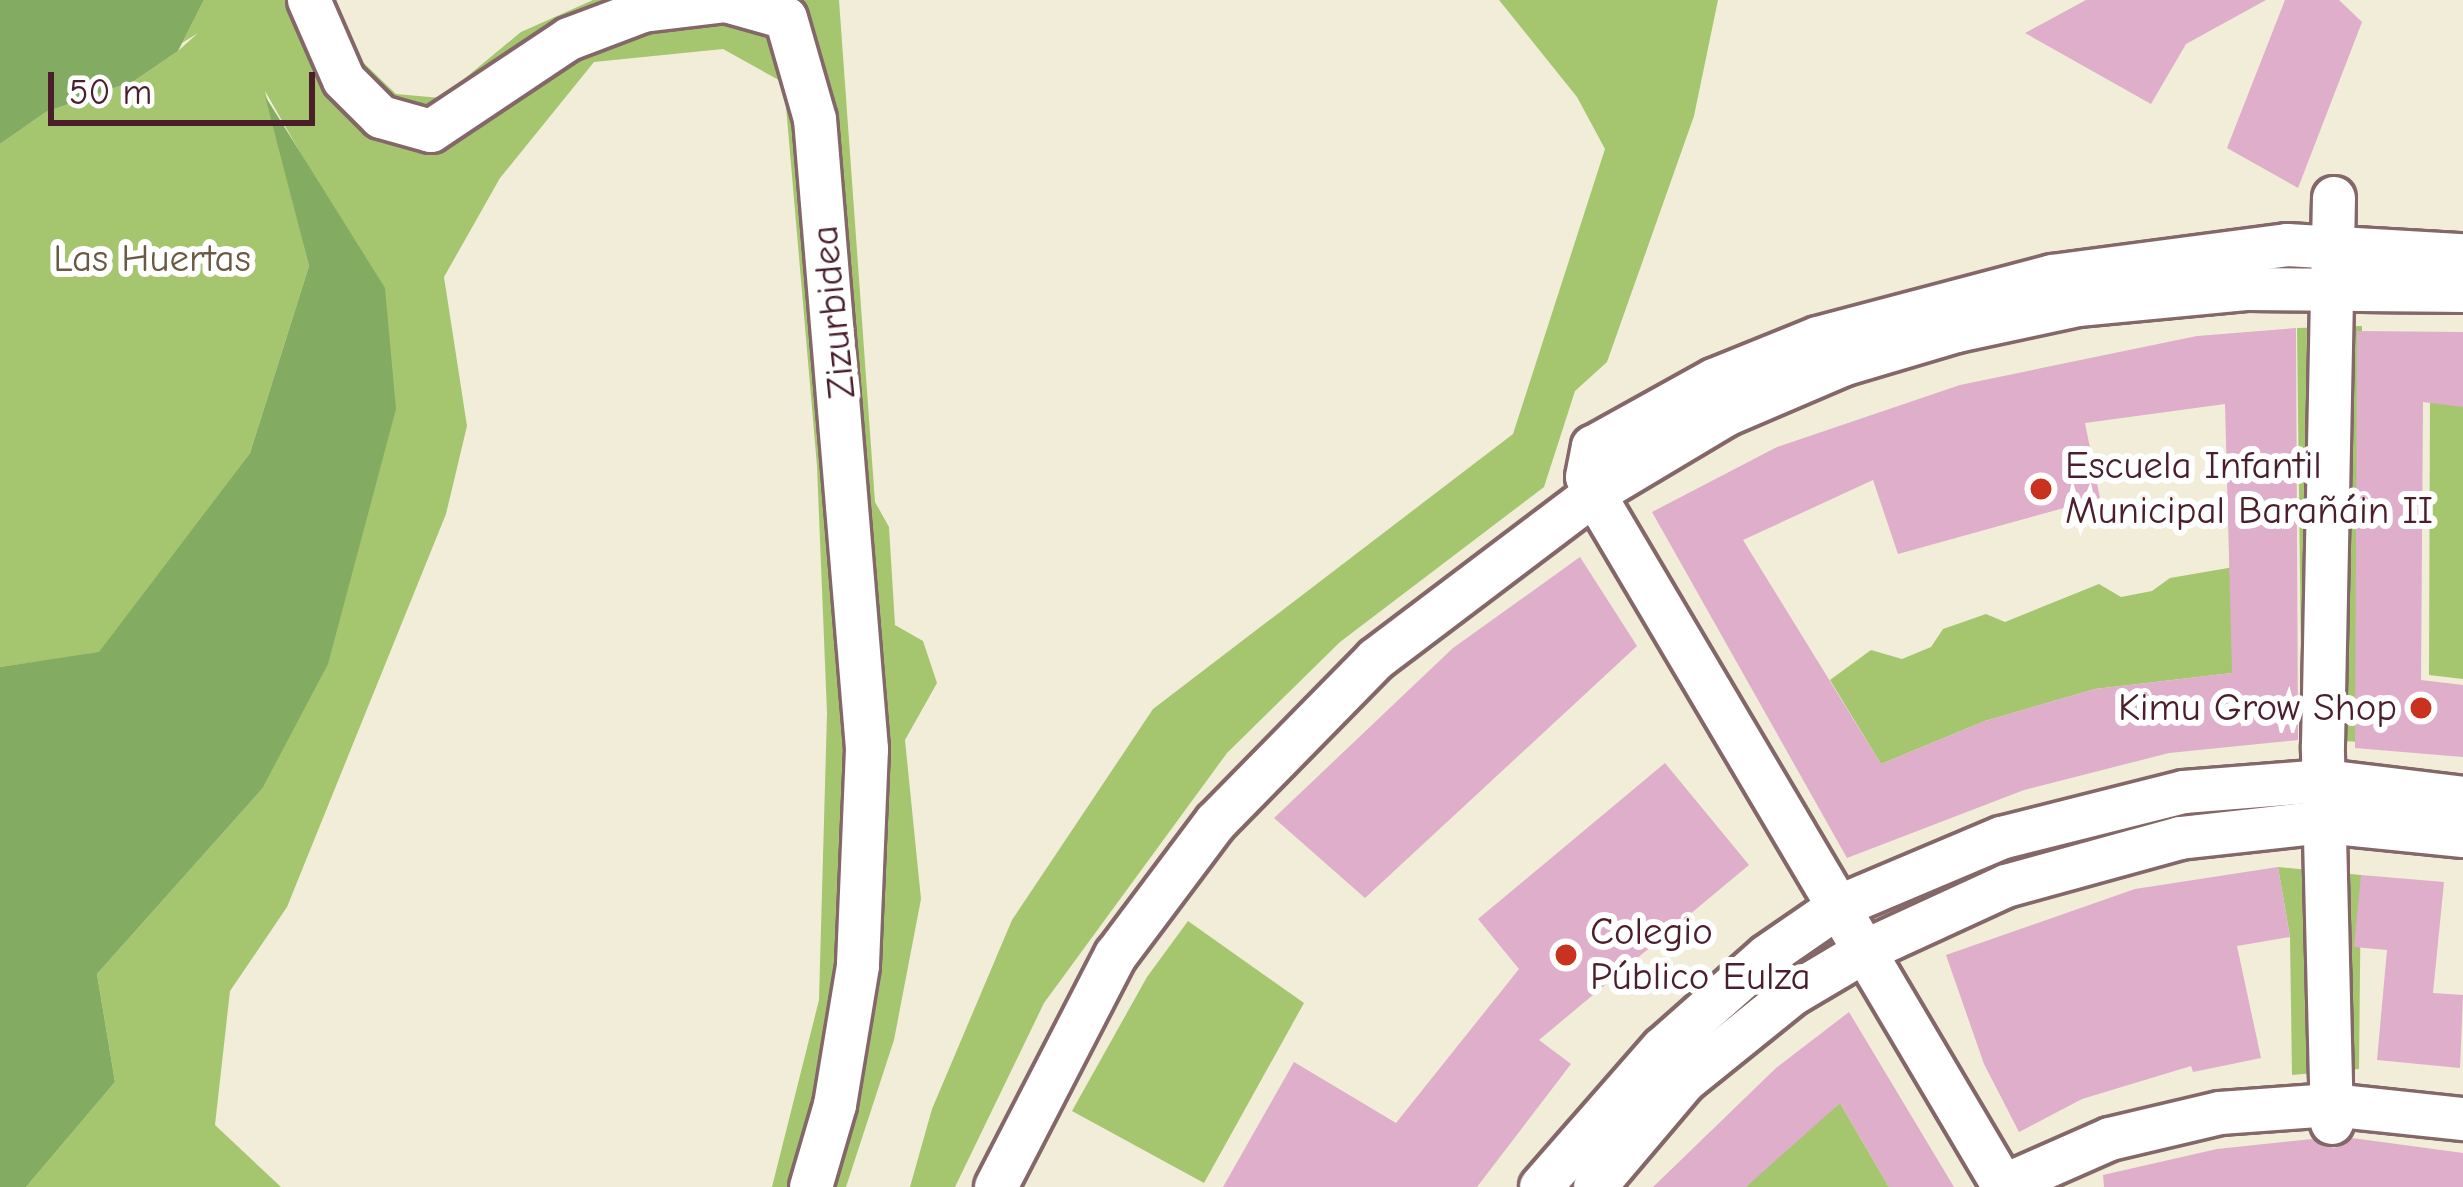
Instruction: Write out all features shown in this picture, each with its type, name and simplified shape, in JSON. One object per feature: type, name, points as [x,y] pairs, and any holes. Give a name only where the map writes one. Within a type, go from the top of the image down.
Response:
[{"type":"street","name":"Zizurbidea","points":[[309,0],[344,80],[380,118],[431,131],[569,39],[643,11],[725,1],[786,18],[815,119],[868,749],[858,965],[835,1105],[811,1187]]},
{"type":"street","points":[[2331,1114],[2325,802],[2333,199]]},
{"type":"street","points":[[996,1187],[1116,955],[1216,822],[1376,659],[1594,494],[1726,416],[1845,364],[1957,331],[2078,305],[2332,265],[2463,255]]},
{"type":"street","points":[[2332,265],[2463,291]]},
{"type":"street","points":[[1594,494],[1868,950],[2003,1187],[2132,1134],[2220,1113],[2463,1119]]},
{"type":"street","points":[[1541,1187],[1662,1049],[1767,956],[1838,907],[2001,838],[2184,792],[2325,802],[2463,798]]},
{"type":"street","points":[[1595,1187],[1685,1081],[1793,994],[1868,950],[2050,874],[2325,802],[2463,836]]},
{"type":"green space","points":[[0,0],[204,0],[178,51],[134,81],[46,112],[0,144]]},
{"type":"green space","name":"Las Huertas","points":[[204,0],[334,0],[345,45],[396,94],[441,98],[521,32],[593,0],[839,0],[875,502],[889,527],[895,625],[923,641],[937,683],[905,740],[921,899],[894,1040],[846,1187],[772,1187],[819,1000],[827,713],[817,466],[784,83],[723,49],[594,62],[500,178],[444,277],[467,426],[446,514],[287,907],[230,991],[215,1125],[281,1187],[26,1187],[115,1082],[97,974],[262,789],[321,189],[265,91],[309,266],[250,453],[99,653],[0,667],[0,144],[46,112],[134,81],[178,51],[198,33],[182,43]]},
{"type":"green space","points":[[1499,0],[1718,0],[1694,116],[1607,362],[1575,391],[1544,487],[1340,642],[1227,753],[1044,1003],[955,1187],[910,1187],[932,1109],[1012,920],[1153,709],[1513,434],[1605,149],[1577,97]]},
{"type":"green space","points":[[265,96],[385,288],[396,409],[328,664],[262,789],[97,974],[115,1082],[26,1187],[0,1187],[0,667],[99,652],[250,453],[309,266]]},
{"type":"green space","points":[[2362,326],[2362,742],[2302,739],[2297,328]]},
{"type":"green space","points":[[2430,396],[2463,401],[2463,679],[2429,675]]},
{"type":"green space","points":[[2234,567],[2232,673],[2095,689],[1985,721],[1881,764],[1830,680],[1871,650],[1902,659],[1931,647],[1943,629],[1986,614],[2005,622],[2099,584],[2121,597],[2152,591],[2170,578]]},
{"type":"green space","points":[[2278,867],[2361,875],[2359,1069],[2292,1075],[2290,937]]},
{"type":"green space","points":[[1188,921],[1304,1003],[1204,1183],[1072,1111],[1147,977]]},
{"type":"green space","points":[[1840,1103],[1889,1187],[1746,1187],[1759,1172]]},
{"type":"building","points":[[2086,0],[2266,0],[2186,44],[2151,104],[2025,33]]},
{"type":"building","points":[[2285,0],[2339,0],[2362,22],[2298,188],[2227,148]]},
{"type":"building","points":[[2296,328],[2298,740],[2169,753],[2024,790],[1847,858],[1652,512],[1777,447],[1960,385],[2197,336]],"holes":[[[2225,404],[2232,673],[2095,689],[1985,721],[1881,764],[1743,540],[1873,480],[1898,554],[2100,498],[2085,423]]]},
{"type":"building","points":[[2357,331],[2463,332],[2463,407],[2423,402],[2421,680],[2463,685],[2463,757],[2355,748]]},
{"type":"building","points":[[1580,557],[1637,646],[1365,898],[1274,818],[1453,648]]},
{"type":"building","points":[[1665,763],[1749,865],[1539,1040],[1571,1064],[1477,1187],[1223,1187],[1294,1062],[1396,1123],[1519,969],[1478,919]]},
{"type":"building","points":[[2278,867],[2290,937],[2237,946],[2261,1058],[2193,1072],[2191,1066],[2082,1099],[2019,1132],[1984,1064],[1946,955],[2135,889]]},
{"type":"building","points":[[2361,875],[2444,882],[2433,993],[2463,995],[2460,1068],[2377,1060],[2387,950],[2354,947]]},
{"type":"building","points":[[1849,1012],[1954,1187],[1889,1187],[1840,1103],[1746,1187],[1653,1187],[1776,1068]]},
{"type":"building","points":[[2352,1138],[2463,1153],[2463,1187],[2104,1187],[2103,1175],[2217,1149],[2312,1139],[2334,1148]]},
{"type":"place","name":"Escuela Infantil Municipal Barañáin II","points":[[2041,489]]},
{"type":"place","name":"Kimu Grow Shop","points":[[2421,708]]},
{"type":"place","name":"Colegio Público Eulza","points":[[1566,955]]}]
